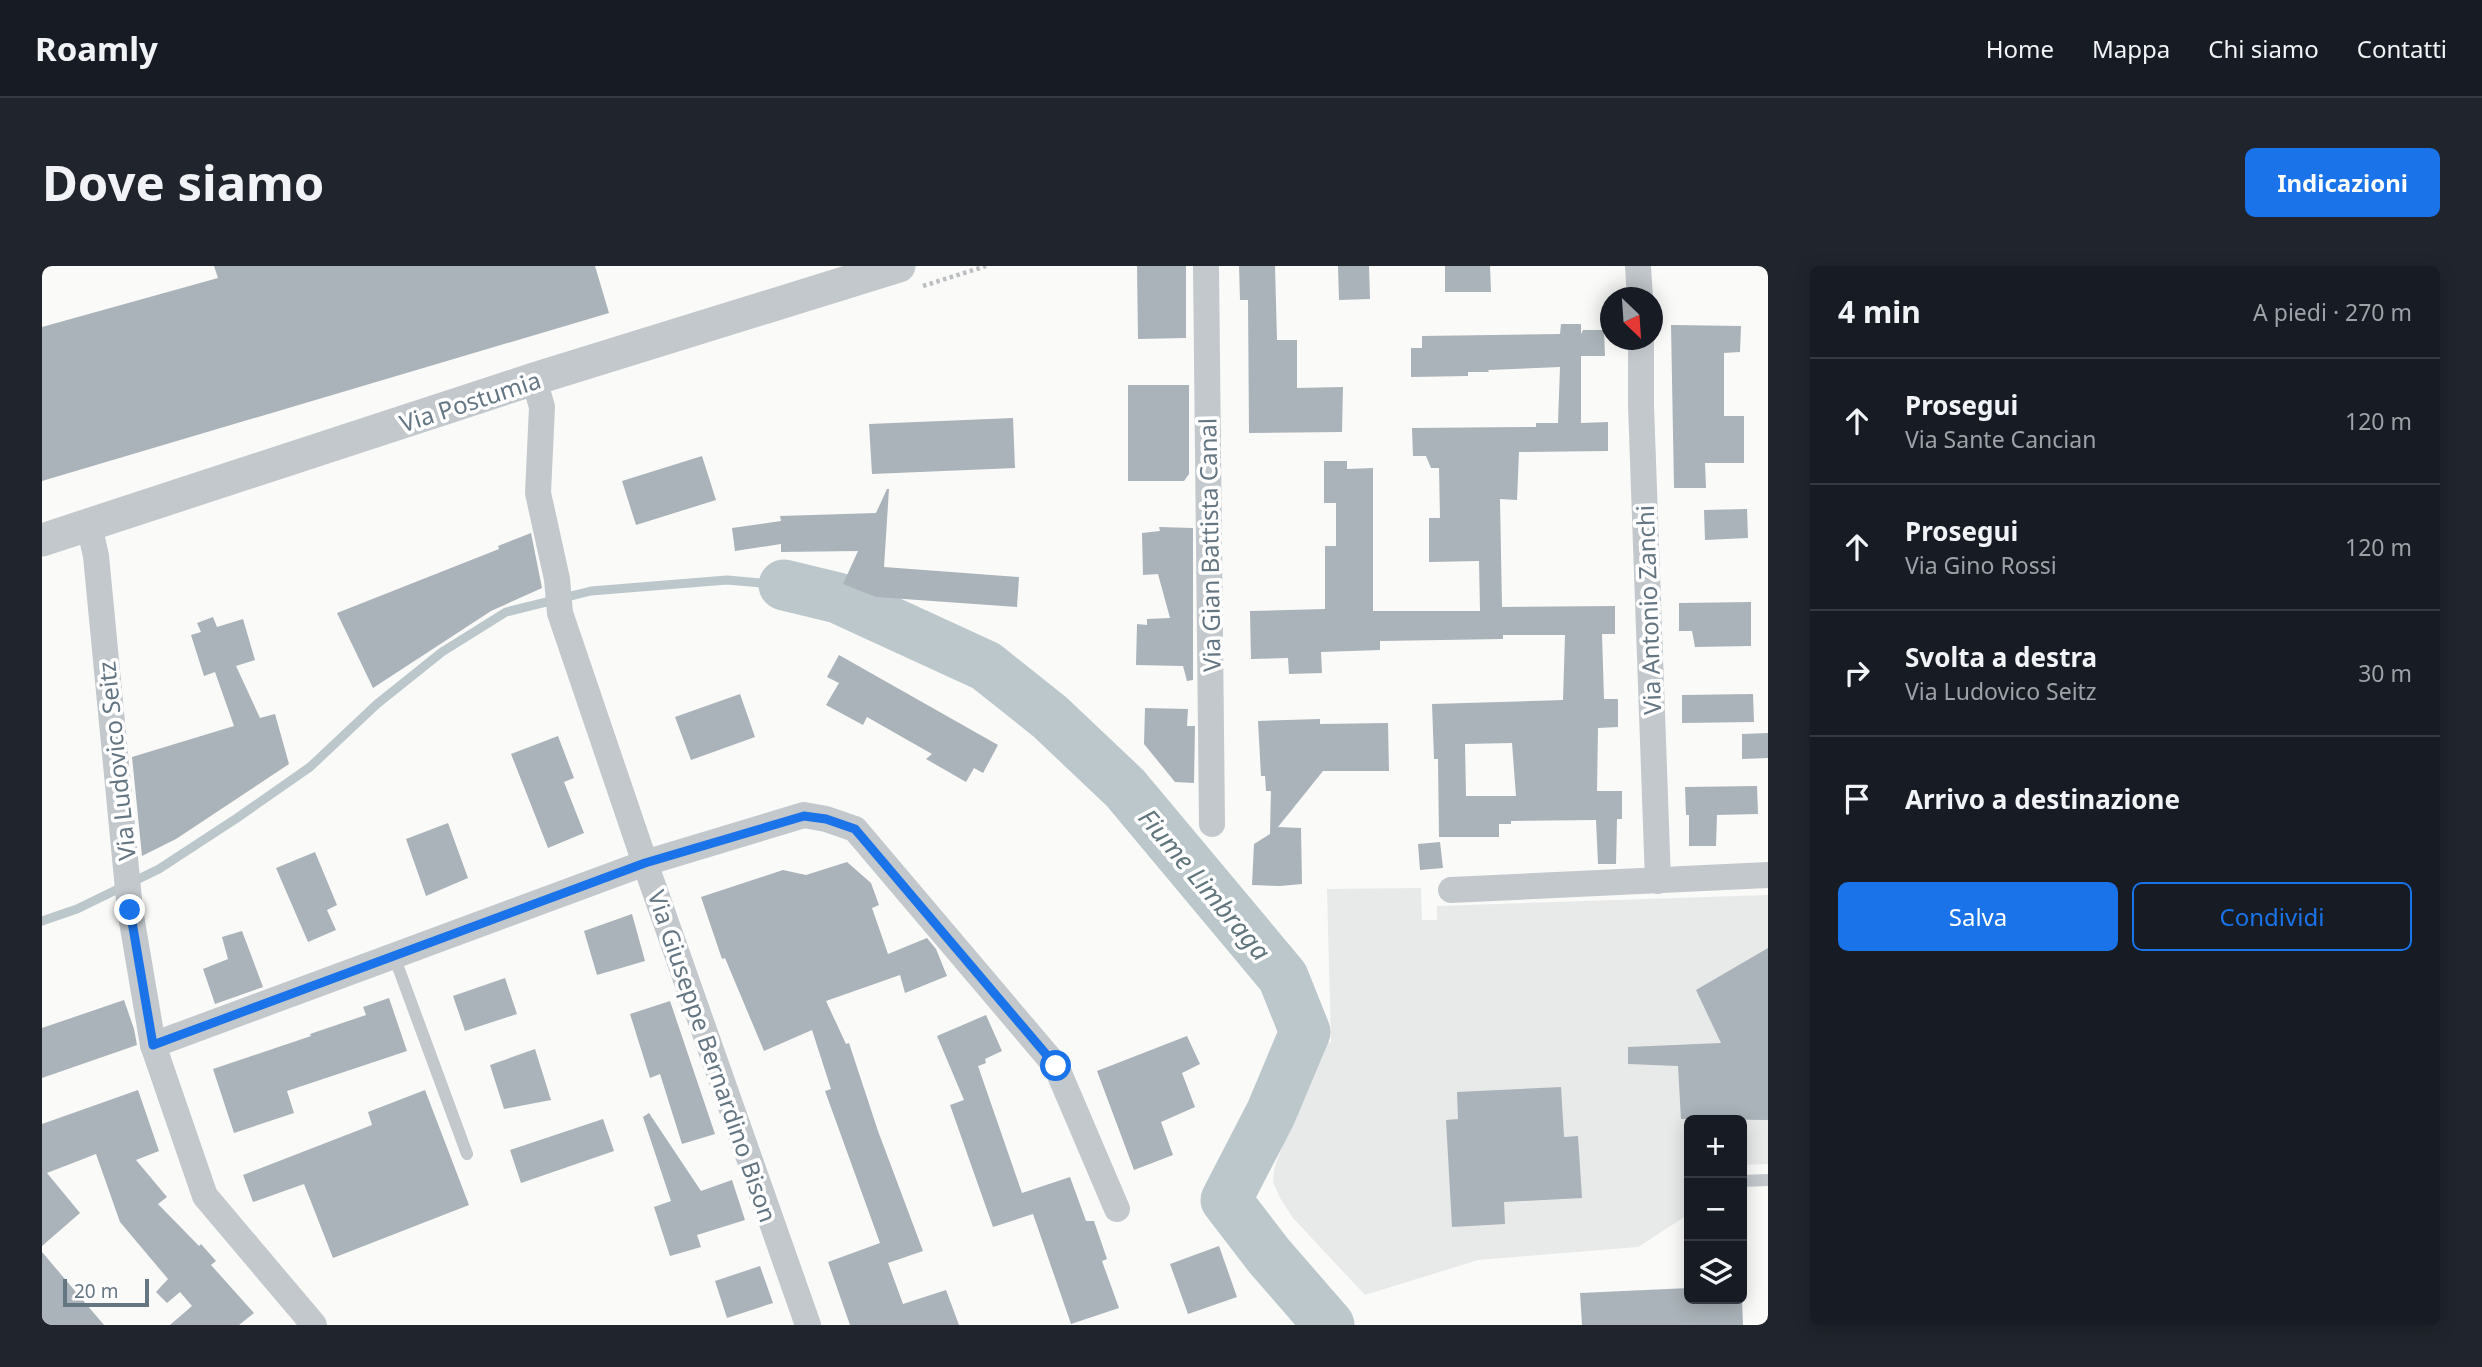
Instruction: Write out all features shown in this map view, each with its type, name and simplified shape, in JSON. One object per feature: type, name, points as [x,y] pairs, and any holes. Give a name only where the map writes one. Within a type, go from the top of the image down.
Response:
[{"type":"street","name":"Via Postumia","points":[[42,540],[534,379],[899,266]]},
{"type":"street","name":"Via Gian Battista Canal","points":[[1206,266],[1212,824]]},
{"type":"street","points":[[1638,266],[1639,287]]},
{"type":"street","name":"Via Antonio Zanchi","points":[[1640,350],[1658,881]]},
{"type":"street","name":"Via Giuseppe Bernardino Bison","points":[[534,379],[542,407],[538,493],[557,579],[560,613],[808,1325]]},
{"type":"street","name":"Via Ludovico Seitz","points":[[89,525],[96,556],[130,910],[153,1045],[205,1196],[314,1325]]},
{"type":"street","points":[[153,1045],[645,863],[804,816],[826,819],[855,829],[1056,1066],[1116,1209]]},
{"type":"street","points":[[1451,890],[1768,875]]},
{"type":"lane","points":[[394,956],[467,1154]]},
{"type":"lane","points":[[1747,1181],[1768,1180]]},
{"type":"shaded area","points":[[1421,888],[1422,920],[1437,920],[1437,906],[1768,895],[1768,1164],[1747,1165],[1747,1115],[1684,1115],[1684,1217],[1638,1247],[1478,1260],[1365,1295],[1293,1218],[1273,1182],[1274,1169],[1302,1092],[1311,1056],[1310,1011],[1315,1025],[1331,1044],[1327,889]]},
{"type":"building","points":[[214,266],[595,266],[609,313],[42,481],[42,327],[218,278]]},
{"type":"building","points":[[1137,266],[1186,266],[1186,338],[1138,339]]},
{"type":"building","points":[[1239,266],[1275,266],[1277,340],[1297,340],[1297,388],[1343,387],[1342,432],[1249,433],[1248,300],[1240,300]]},
{"type":"building","points":[[1338,266],[1369,266],[1370,299],[1339,300]]},
{"type":"building","points":[[1445,266],[1490,266],[1491,292],[1445,292]]},
{"type":"building","points":[[1561,324],[1581,324],[1581,334],[1583,330],[1600,330],[1600,350],[1605,350],[1605,356],[1581,356],[1581,423],[1608,422],[1608,451],[1519,452],[1517,500],[1500,499],[1502,607],[1615,606],[1615,634],[1602,634],[1604,699],[1618,699],[1618,727],[1598,728],[1597,791],[1622,791],[1622,819],[1617,819],[1616,864],[1598,864],[1596,820],[1511,821],[1511,824],[1499,824],[1499,837],[1439,837],[1438,759],[1434,759],[1432,704],[1563,700],[1565,635],[1380,641],[1380,650],[1321,652],[1322,673],[1289,674],[1288,658],[1251,659],[1250,611],[1325,609],[1325,546],[1336,546],[1336,503],[1324,503],[1324,461],[1347,461],[1347,469],[1373,468],[1373,611],[1480,611],[1479,561],[1429,562],[1429,518],[1440,518],[1439,468],[1431,468],[1426,456],[1413,456],[1412,428],[1536,427],[1536,423],[1558,423],[1560,367],[1488,370],[1489,372],[1468,372],[1468,376],[1411,377],[1411,348],[1422,348],[1422,336],[1560,334]],"holes":[[[1512,743],[1516,796],[1466,796],[1465,744]]]},
{"type":"building","points":[[1671,325],[1741,326],[1740,352],[1724,353],[1724,416],[1744,416],[1744,463],[1705,463],[1706,488],[1674,488]]},
{"type":"building","points":[[1128,385],[1189,385],[1189,474],[1184,481],[1128,481]]},
{"type":"building","points":[[1013,418],[1015,468],[872,474],[869,424]]},
{"type":"building","points":[[702,456],[716,500],[636,525],[622,481]]},
{"type":"building","points":[[887,489],[884,567],[1019,577],[1017,607],[876,597],[843,584],[858,551],[781,552],[781,544],[735,551],[732,528],[781,521],[780,516],[876,513]]},
{"type":"building","points":[[1747,509],[1748,538],[1705,540],[1704,510]]},
{"type":"building","points":[[1159,527],[1193,528],[1193,680],[1187,681],[1183,666],[1136,665],[1137,624],[1147,625],[1147,619],[1170,618],[1158,574],[1143,575],[1142,533],[1160,531]]},
{"type":"building","points":[[531,533],[542,588],[491,611],[373,688],[337,613],[499,549],[498,546]]},
{"type":"building","points":[[1751,602],[1751,646],[1695,647],[1692,631],[1679,631],[1679,603]]},
{"type":"building","points":[[213,617],[217,627],[243,619],[255,660],[236,666],[260,718],[275,714],[289,764],[176,839],[142,856],[132,757],[234,726],[215,672],[204,676],[191,635],[201,632],[197,623]]},
{"type":"building","points":[[839,655],[998,745],[983,773],[974,768],[966,782],[926,759],[932,754],[867,717],[863,725],[826,705],[839,683],[827,677]]},
{"type":"building","points":[[740,694],[755,737],[691,760],[675,717]]},
{"type":"building","points":[[1753,694],[1754,722],[1682,723],[1682,695]]},
{"type":"building","points":[[1145,708],[1188,709],[1187,726],[1195,726],[1194,783],[1175,782],[1144,744]]},
{"type":"building","points":[[1320,719],[1320,724],[1388,723],[1389,771],[1323,771],[1278,827],[1301,828],[1302,884],[1252,885],[1254,844],[1270,834],[1271,791],[1266,791],[1265,776],[1261,776],[1258,721]]},
{"type":"building","points":[[1768,733],[1768,758],[1742,759],[1742,734]]},
{"type":"building","points":[[558,736],[574,778],[564,782],[584,833],[548,848],[511,754]]},
{"type":"building","points":[[1757,786],[1758,814],[1717,815],[1716,846],[1689,846],[1685,787]]},
{"type":"building","points":[[448,823],[468,878],[426,896],[406,839]]},
{"type":"building","points":[[1440,842],[1443,868],[1420,870],[1418,844]]},
{"type":"building","points":[[315,852],[337,905],[327,910],[336,930],[308,942],[276,868]]},
{"type":"building","points":[[847,862],[871,883],[879,905],[872,908],[888,954],[927,938],[936,949],[947,976],[905,993],[900,975],[826,1001],[846,1044],[849,1043],[878,1131],[923,1251],[888,1263],[903,1304],[946,1290],[959,1325],[850,1325],[828,1262],[880,1243],[825,1091],[831,1089],[812,1030],[764,1051],[725,958],[722,959],[701,897],[783,870],[806,875]]},
{"type":"building","points":[[632,914],[645,961],[597,975],[584,931]]},
{"type":"building","points":[[242,931],[263,987],[215,1004],[203,969],[228,959],[222,937]]},
{"type":"building","points":[[1768,948],[1768,1120],[1747,1120],[1747,1115],[1684,1115],[1684,1119],[1681,1119],[1678,1066],[1628,1064],[1628,1047],[1721,1043],[1696,990]]},
{"type":"building","points":[[505,978],[517,1014],[465,1031],[453,996]]},
{"type":"building","points":[[389,998],[407,1051],[287,1091],[294,1113],[234,1133],[213,1069],[366,1015],[363,1007]]},
{"type":"building","points":[[124,1000],[137,1045],[42,1078],[42,1028]]},
{"type":"building","points":[[670,1001],[715,1134],[682,1144],[660,1074],[650,1078],[630,1014]]},
{"type":"building","points":[[986,1015],[1002,1051],[985,1059],[986,1063],[978,1066],[1022,1193],[1070,1177],[1086,1221],[1094,1221],[1107,1259],[1102,1261],[1119,1308],[1071,1324],[1033,1214],[993,1227],[950,1105],[964,1100],[937,1036]]},
{"type":"building","points":[[1187,1036],[1200,1064],[1182,1073],[1195,1107],[1161,1122],[1173,1155],[1134,1170],[1097,1071]]},
{"type":"building","points":[[535,1049],[551,1100],[504,1109],[490,1065]]},
{"type":"building","points":[[1561,1087],[1564,1137],[1578,1136],[1582,1198],[1504,1202],[1505,1224],[1452,1227],[1446,1120],[1458,1119],[1457,1092]]},
{"type":"building","points":[[138,1090],[159,1151],[136,1160],[167,1197],[158,1204],[216,1261],[211,1265],[254,1313],[239,1325],[170,1325],[192,1306],[180,1292],[167,1303],[156,1292],[168,1279],[120,1222],[96,1154],[47,1173],[80,1213],[42,1246],[42,1124]]},
{"type":"building","points":[[425,1090],[469,1205],[333,1258],[304,1184],[253,1202],[243,1175],[372,1125],[368,1112]]},
{"type":"building","points":[[649,1113],[701,1191],[732,1180],[745,1220],[697,1235],[701,1247],[670,1256],[654,1207],[671,1201],[643,1117]]},
{"type":"building","points":[[603,1119],[614,1151],[521,1183],[510,1150]]},
{"type":"building","points":[[1219,1246],[1237,1297],[1188,1314],[1170,1264]]},
{"type":"building","points":[[42,1252],[104,1325],[42,1325]]},
{"type":"building","points":[[760,1266],[773,1303],[727,1318],[715,1281]]},
{"type":"building","points":[[1684,1288],[1684,1304],[1742,1304],[1743,1325],[1582,1325],[1580,1293]]},
{"type":"waterway","points":[[42,921],[77,909],[159,869],[237,818],[310,767],[377,704],[442,652],[506,612],[591,591],[727,580],[784,585]]},
{"type":"waterway","name":"Fiume Limbraga","points":[[784,585],[838,598],[986,666],[1050,717],[1125,788],[1283,977],[1305,1032],[1271,1113],[1226,1200],[1269,1256],[1329,1325]]},
{"type":"route","points":[[130,910],[153,1045],[645,863],[804,816],[826,819],[855,829],[1056,1066]]}]
